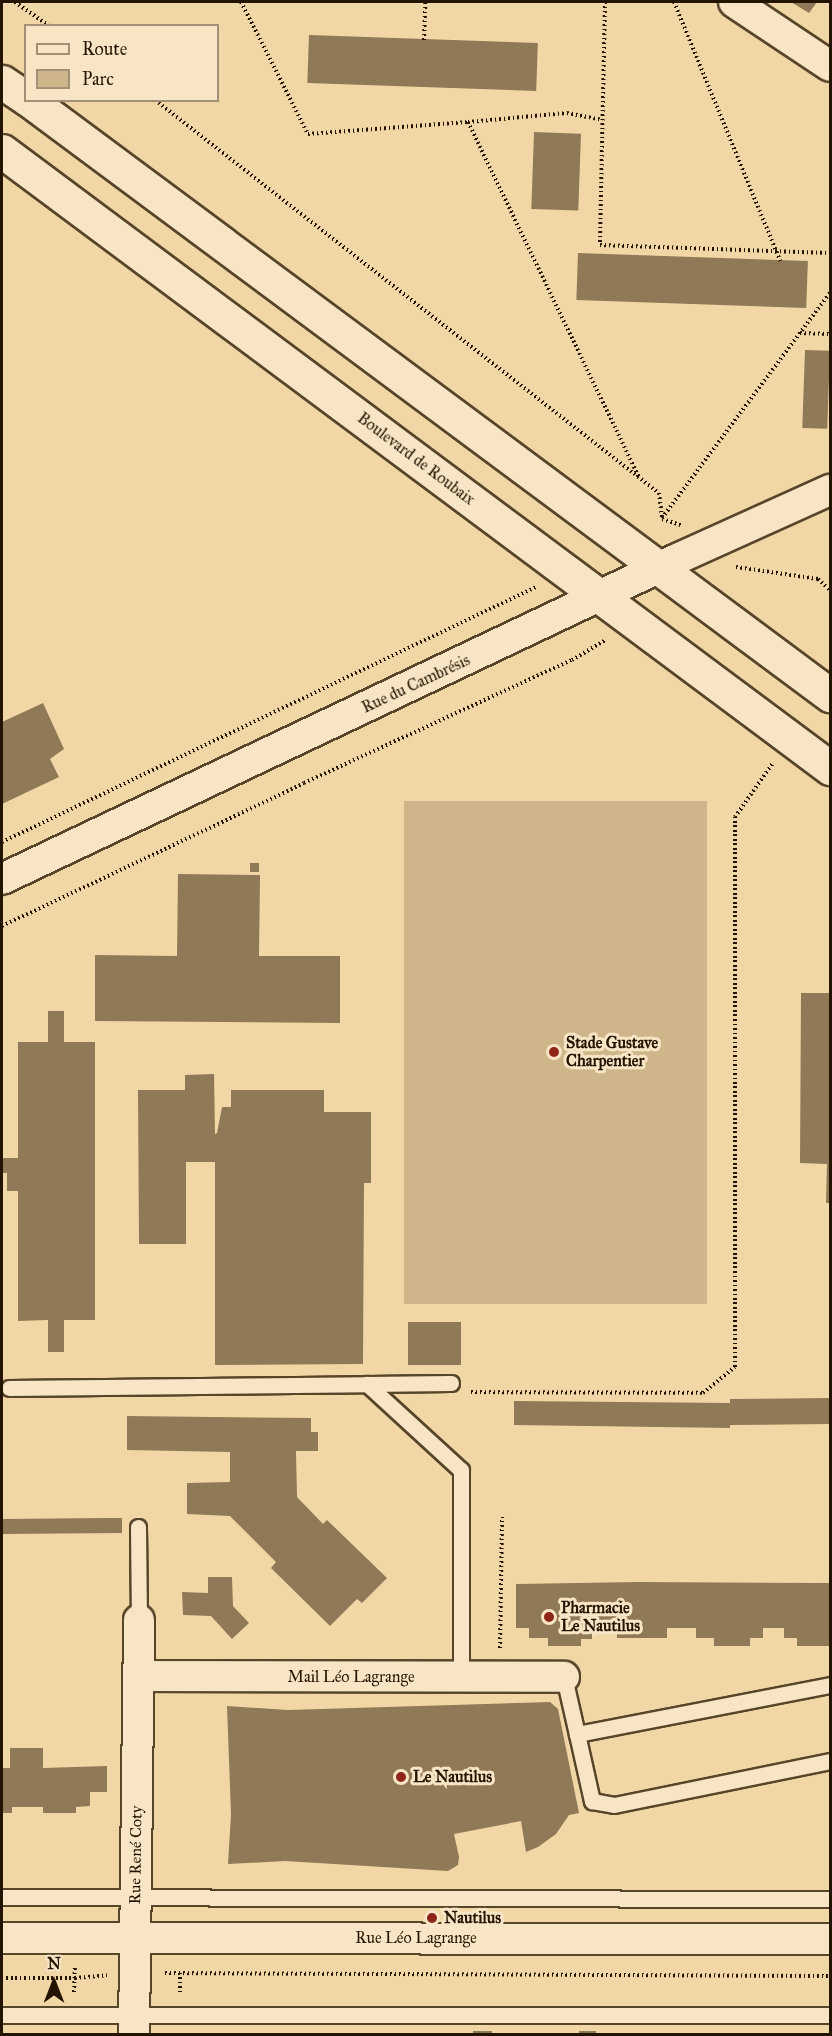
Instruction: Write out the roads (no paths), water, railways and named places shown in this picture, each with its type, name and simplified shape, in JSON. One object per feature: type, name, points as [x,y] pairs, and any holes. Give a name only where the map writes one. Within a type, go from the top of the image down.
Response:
[{"type":"main road","points":[[2,82],[24,97]]},
{"type":"main road","points":[[31,102],[831,695]]},
{"type":"main road","name":"Boulevard de Roubaix","points":[[2,151],[831,768]]},
{"type":"street","points":[[734,2],[831,66]]},
{"type":"street","name":"Rue du Cambrésis","points":[[2,879],[831,490]]},
{"type":"street","name":"Rue René Coty","points":[[134,2025],[139,1620]]},
{"type":"street","name":"Mail Léo Lagrange","points":[[139,1676],[564,1677]]},
{"type":"street","name":"Rue Léo Lagrange","points":[[2,1938],[831,1940]]},
{"type":"lane","points":[[9,1388],[452,1383]]},
{"type":"lane","points":[[367,1384],[461,1470],[462,1677]]},
{"type":"lane","points":[[138,1527],[139,1620]]},
{"type":"lane","points":[[564,1677],[592,1801],[614,1805],[831,1761]]},
{"type":"lane","points":[[577,1734],[831,1685]]},
{"type":"lane","points":[[2,1897],[831,1899]]},
{"type":"lane","points":[[2,2015],[134,2025],[831,2015]]},
{"type":"place","name":"Stade Gustave Charpentier","points":[[554,1052]]},
{"type":"place","name":"Pharmacie Le Nautilus","points":[[549,1617]]},
{"type":"place","name":"Le Nautilus","points":[[401,1777]]},
{"type":"place","name":"Nautilus","points":[[432,1918]]}]
